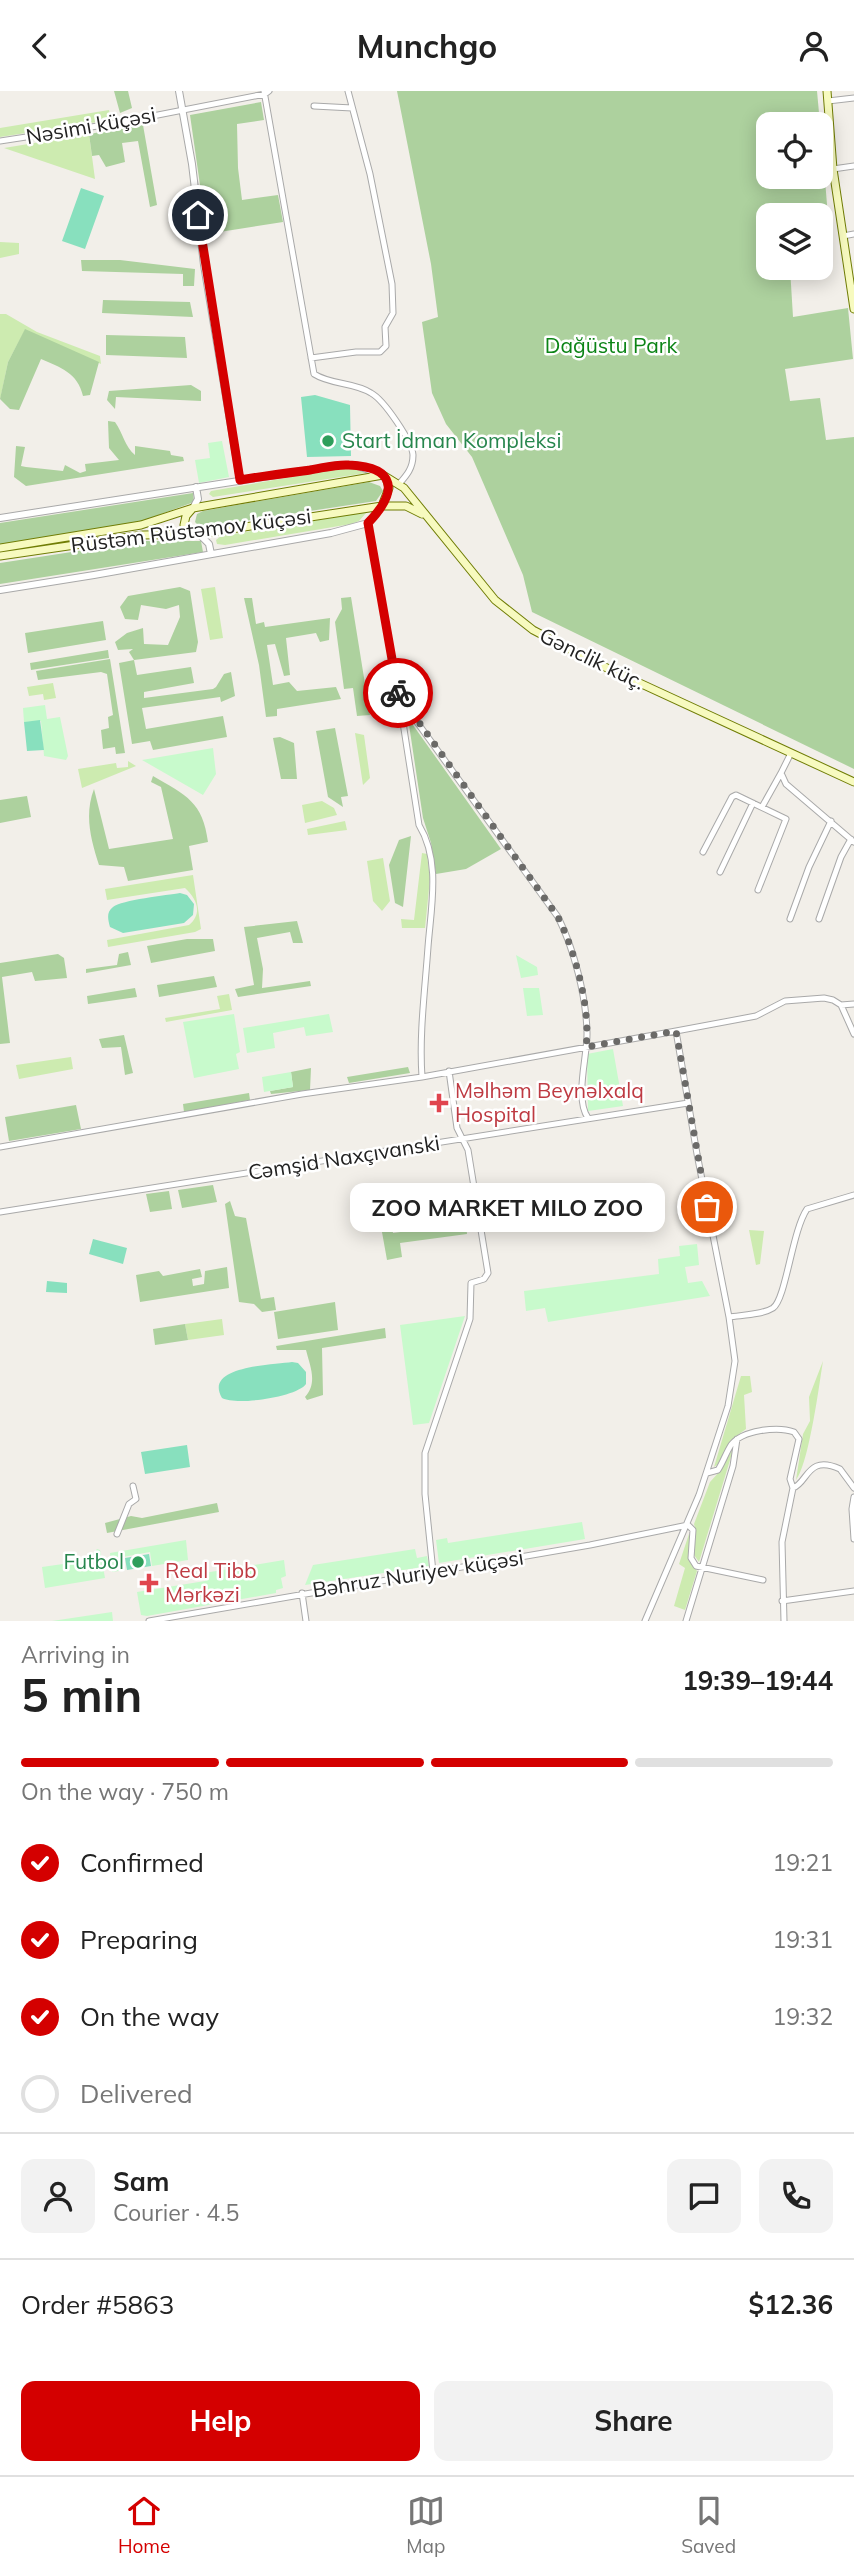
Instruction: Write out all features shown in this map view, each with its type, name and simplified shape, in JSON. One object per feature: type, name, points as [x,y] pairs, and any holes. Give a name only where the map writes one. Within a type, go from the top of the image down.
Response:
[{"type":"main road","points":[[827,91],[829,112]]},
{"type":"main road","points":[[833,169],[854,309]]},
{"type":"main road","points":[[382,506],[389,483],[383,475]]},
{"type":"main road","name":"Rüstəm Rüstəmov küçəsi","points":[[0,548],[141,525],[193,508],[383,475],[402,486]]},
{"type":"main road","name":"Gənclik küç.","points":[[402,486],[495,600],[533,630],[594,662],[854,782]]},
{"type":"main road","name":"Rüstəm Rüstəmov küçəsi","points":[[0,557],[143,535],[199,534],[382,506],[406,506],[428,519]]},
{"type":"main road","points":[[193,508],[186,516],[184,525],[188,530],[199,534]]},
{"type":"street","points":[[179,91],[192,164],[204,265],[240,480]]},
{"type":"street","points":[[311,358],[380,352],[386,347],[386,324],[393,313],[392,284],[370,174],[348,91]]},
{"type":"street","points":[[266,92],[314,374],[365,389],[383,402],[413,453],[412,467],[402,486]]},
{"type":"street","name":"Nəsimi küçəsi","points":[[0,141],[117,123],[266,92]]},
{"type":"street","points":[[828,101],[854,98]]},
{"type":"street","points":[[314,106],[352,108]]},
{"type":"street","points":[[833,169],[854,166]]},
{"type":"street","points":[[843,236],[854,234]]},
{"type":"street","name":"Rüstəm Rüstəmov küçəsi","points":[[0,518],[348,464],[383,475]]},
{"type":"street","points":[[193,508],[198,499],[196,487]]},
{"type":"street","points":[[382,506],[368,523],[419,825],[428,843],[433,875],[420,1049],[422,1077]]},
{"type":"street","name":"Rüstəm Rüstəmov küçəsi","points":[[0,590],[331,533],[368,523]]},
{"type":"street","points":[[199,534],[209,544],[211,554]]},
{"type":"street","points":[[399,697],[558,917],[573,949],[587,1033],[583,1063],[584,1106],[588,1118]]},
{"type":"street","points":[[762,807],[791,753]]},
{"type":"street","points":[[781,773],[793,791],[853,841],[841,857],[819,919]]},
{"type":"street","points":[[703,852],[732,797],[736,795],[786,819],[758,890]]},
{"type":"street","points":[[720,872],[753,803]]},
{"type":"street","points":[[790,919],[809,867],[831,821]]},
{"type":"street","points":[[0,1147],[302,1094],[422,1077],[676,1031],[756,1016],[785,1001],[824,998],[834,1000],[841,1005],[854,1034]]},
{"type":"street","points":[[841,1005],[854,1004]]},
{"type":"street","points":[[645,1621],[688,1525],[707,1473],[732,1387],[735,1361],[676,1031]]},
{"type":"street","points":[[433,1572],[425,1494],[425,1453],[470,1319],[471,1283],[484,1279],[488,1273],[468,1150],[457,1128],[449,1071]]},
{"type":"street","name":"Cəmşid Naxçıvanski","points":[[0,1212],[688,1103]]},
{"type":"street","points":[[729,1317],[769,1310],[778,1303],[783,1292],[792,1245],[807,1209],[854,1195]]},
{"type":"street","points":[[707,1473],[718,1470],[737,1439],[759,1431],[784,1429],[794,1432],[799,1439],[790,1479],[793,1488],[782,1542],[783,1621]]},
{"type":"street","points":[[686,1621],[733,1466],[737,1439]]},
{"type":"street","points":[[793,1488],[799,1486],[810,1469],[831,1465],[840,1469],[854,1488]]},
{"type":"street","points":[[117,1534],[129,1504],[136,1499],[133,1486]]},
{"type":"street","points":[[854,1497],[854,1539]]},
{"type":"street","points":[[688,1525],[694,1533],[691,1560],[701,1567],[763,1580]]},
{"type":"street","name":"Bəhruz Nuriyev küçəsi","points":[[149,1621],[688,1525]]},
{"type":"street","points":[[782,1601],[854,1591]]},
{"type":"street","points":[[302,1593],[306,1621]]},
{"type":"green space","points":[[114,91],[128,91],[132,108],[120,113]]},
{"type":"green space","name":"Dağüstu Park","points":[[397,91],[817,91],[819,112],[756,112],[756,189],[826,189],[827,203],[756,203],[756,280],[791,280],[793,317],[848,308],[853,359],[785,369],[790,401],[820,398],[826,440],[854,437],[854,769],[532,612],[523,575],[472,457],[446,424],[432,393],[422,322],[438,317],[431,264]]},
{"type":"green space","points":[[261,102],[264,120],[237,124],[242,200],[278,195],[283,222],[207,234],[190,115]]},
{"type":"green space","points":[[109,110],[111,120],[0,137],[0,128]]},
{"type":"green space","points":[[143,125],[157,205],[150,207],[138,141],[122,143],[125,162],[106,167],[99,155],[92,156],[89,134]]},
{"type":"green space","points":[[89,134],[95,179],[4,148]]},
{"type":"green space","points":[[81,188],[104,196],[85,249],[62,241]]},
{"type":"green space","points":[[0,242],[19,243],[19,254],[0,258]]},
{"type":"green space","points":[[81,260],[120,260],[195,269],[194,286],[183,286],[183,274],[82,271]]},
{"type":"green space","points":[[103,300],[190,302],[193,317],[102,313]]},
{"type":"green space","points":[[0,314],[6,314],[37,332],[100,356],[101,364],[25,330],[8,362],[0,400]]},
{"type":"green space","points":[[25,329],[99,362],[90,395],[83,396],[73,376],[41,359],[19,410],[10,409],[0,399],[8,362]]},
{"type":"green space","points":[[106,335],[185,337],[187,358],[106,355]]},
{"type":"green space","points":[[191,385],[201,391],[201,401],[116,397],[115,409],[107,400],[109,391]]},
{"type":"green space","name":"Start İdman Kompleksi","points":[[315,395],[350,405],[351,456],[307,457],[301,397]]},
{"type":"green space","points":[[108,421],[115,422],[135,455],[135,446],[170,451],[171,455],[183,457],[184,461],[26,486],[14,477],[16,446],[25,447],[21,466],[26,467],[63,471],[65,465],[80,473],[86,471],[85,464],[119,460],[109,448]]},
{"type":"green space","points":[[222,441],[229,477],[199,483],[195,460],[210,458],[208,443]]},
{"type":"green space","points":[[349,467],[366,473],[213,497],[209,494],[211,491]]},
{"type":"green space","points":[[369,482],[380,486],[383,491],[376,501],[211,526],[199,526],[195,522],[197,514],[203,511]]},
{"type":"green space","points":[[193,493],[194,502],[142,521],[0,545],[0,523]]},
{"type":"green space","points":[[367,512],[359,521],[351,524],[225,545],[217,544],[216,540],[221,536]]},
{"type":"green space","points":[[143,541],[201,541],[203,552],[0,584],[0,563]]},
{"type":"green space","points":[[180,587],[190,591],[198,642],[196,652],[134,660],[129,652],[133,649],[118,650],[115,642],[127,633],[143,628],[144,644],[168,645],[180,617],[179,605],[166,609],[141,605],[138,620],[125,619],[120,607],[128,596]]},
{"type":"green space","points":[[215,587],[223,638],[210,640],[201,589]]},
{"type":"green space","points":[[351,597],[370,715],[357,716],[353,688],[344,689],[335,622],[342,609],[341,598]]},
{"type":"green space","points":[[244,598],[252,598],[256,624],[264,622],[265,627],[330,618],[329,640],[320,642],[316,633],[286,638],[290,675],[284,676],[275,644],[267,645],[273,685],[289,682],[297,691],[336,687],[341,699],[277,709],[277,716],[266,717],[259,665]]},
{"type":"green space","points":[[103,621],[106,640],[28,653],[25,633]]},
{"type":"green space","points":[[108,650],[109,658],[31,670],[30,663]]},
{"type":"green space","points":[[110,659],[125,753],[116,754],[115,747],[103,749],[101,730],[109,728],[108,717],[113,715],[107,674],[101,672],[38,680],[36,671]]},
{"type":"green space","points":[[134,660],[137,675],[191,667],[194,683],[144,692],[144,698],[213,689],[224,674],[231,672],[235,696],[221,702],[220,697],[142,708],[146,729],[223,716],[227,737],[153,750],[150,741],[132,744],[119,663]]},
{"type":"green space","points":[[53,683],[56,698],[44,700],[43,694],[29,696],[27,687]]},
{"type":"green space","points":[[45,705],[47,719],[60,717],[68,756],[66,760],[44,756],[41,721],[24,722],[23,708]]},
{"type":"green space","points":[[408,718],[501,849],[466,869],[436,874],[431,843],[423,818]]},
{"type":"green space","points":[[40,720],[44,750],[27,751],[24,722]]},
{"type":"green space","points":[[335,728],[348,796],[341,797],[343,807],[328,797],[316,731]]},
{"type":"green space","points":[[355,733],[364,735],[370,778],[363,785]]},
{"type":"green space","points":[[280,737],[294,743],[297,779],[281,779],[273,738]]},
{"type":"green space","points":[[213,748],[216,774],[203,795],[142,760]]},
{"type":"green space","points":[[128,761],[136,766],[82,788],[78,769],[116,763],[117,768],[128,767]]},
{"type":"green space","points":[[153,776],[191,801],[202,817],[208,842],[189,846],[193,870],[128,881],[124,867],[99,865],[90,827],[91,799],[94,789],[109,849],[173,839],[161,787],[151,782]]},
{"type":"green space","points":[[27,796],[31,817],[0,823],[0,800]]},
{"type":"green space","points":[[322,801],[334,808],[337,815],[305,823],[302,805]]},
{"type":"green space","points":[[345,821],[347,830],[308,835],[307,829]]},
{"type":"green space","points":[[411,836],[403,907],[395,903],[389,865],[399,840]]},
{"type":"green space","points":[[422,853],[427,854],[430,879],[425,928],[402,928],[401,919],[414,920]]},
{"type":"green space","points":[[383,858],[390,901],[382,911],[373,901],[367,861]]},
{"type":"green space","points":[[193,875],[201,929],[108,947],[107,940],[189,925],[196,916],[197,906],[185,888],[107,900],[105,889]]},
{"type":"green space","points":[[180,893],[187,895],[194,904],[193,915],[184,923],[123,933],[110,927],[108,914],[118,904]]},
{"type":"green space","points":[[297,921],[303,943],[293,943],[290,932],[257,938],[263,969],[262,988],[310,981],[311,986],[238,997],[235,989],[254,985],[244,927]]},
{"type":"green space","points":[[187,939],[213,939],[215,951],[151,963],[147,946]]},
{"type":"green space","points":[[128,952],[131,965],[86,973],[86,969],[117,965],[119,954]]},
{"type":"green space","points":[[58,954],[64,958],[67,978],[35,981],[32,972],[2,977],[10,1043],[0,1044],[0,963]]},
{"type":"green space","points":[[516,955],[537,967],[538,975],[521,978]]},
{"type":"green space","points":[[214,976],[217,987],[159,997],[157,985]]},
{"type":"green space","points":[[135,988],[137,997],[88,1004],[87,996]]},
{"type":"green space","points":[[523,988],[539,988],[543,1015],[527,1016]]},
{"type":"green space","points":[[229,994],[232,1010],[166,1022],[165,1018],[220,1009],[217,996]]},
{"type":"green space","points":[[234,1014],[240,1052],[236,1054],[239,1069],[194,1078],[183,1022]]},
{"type":"green space","points":[[329,1014],[333,1032],[306,1036],[304,1027],[273,1033],[275,1048],[247,1053],[243,1028]]},
{"type":"green space","points":[[124,1035],[133,1073],[125,1075],[121,1047],[102,1048],[99,1039]]},
{"type":"green space","points":[[613,1049],[623,1106],[588,1111],[587,1054]]},
{"type":"green space","points":[[71,1057],[73,1069],[19,1079],[16,1065]]},
{"type":"green space","points":[[408,1067],[410,1073],[349,1083],[347,1077]]},
{"type":"green space","points":[[311,1068],[310,1090],[271,1094],[270,1091],[293,1087],[291,1072]]},
{"type":"green space","points":[[291,1072],[293,1087],[264,1092],[262,1077]]},
{"type":"green space","points":[[249,1093],[250,1100],[184,1112],[183,1104]]},
{"type":"green space","points":[[76,1105],[81,1129],[9,1141],[5,1117]]},
{"type":"green space","points":[[213,1185],[217,1202],[182,1208],[178,1190]]},
{"type":"green space","points":[[169,1191],[172,1209],[150,1212],[146,1194]]},
{"type":"green space","points":[[230,1201],[235,1216],[246,1218],[261,1299],[274,1297],[276,1310],[262,1312],[254,1304],[239,1302],[225,1204]]},
{"type":"green space","points":[[391,1219],[393,1233],[466,1223],[467,1234],[400,1243],[402,1257],[387,1260],[380,1221]]},
{"type":"green space","points":[[749,1230],[764,1231],[760,1264],[756,1265]]},
{"type":"green space","points":[[93,1239],[127,1248],[123,1264],[89,1254]]},
{"type":"green space","points":[[697,1244],[699,1265],[685,1267],[688,1283],[702,1281],[710,1296],[548,1322],[545,1308],[526,1311],[524,1291],[659,1274],[658,1259],[680,1256],[679,1246]]},
{"type":"green space","points":[[227,1267],[229,1288],[140,1302],[136,1275],[159,1271],[163,1276],[200,1269],[202,1277],[192,1279],[193,1286],[204,1284],[205,1271]]},
{"type":"green space","points":[[47,1281],[67,1283],[67,1293],[46,1292]]},
{"type":"green space","points":[[335,1302],[338,1330],[278,1339],[274,1312]]},
{"type":"green space","points":[[465,1316],[429,1423],[413,1425],[400,1325]]},
{"type":"green space","points":[[222,1319],[224,1335],[188,1340],[185,1324]]},
{"type":"green space","points":[[185,1324],[188,1340],[155,1345],[153,1329]]},
{"type":"green space","points":[[385,1328],[386,1338],[322,1348],[323,1395],[307,1400],[305,1397],[312,1380],[306,1350],[277,1350],[276,1346]]},
{"type":"green space","points":[[823,1361],[809,1441],[796,1480],[803,1434],[810,1421],[809,1397]]},
{"type":"green space","points":[[298,1363],[306,1372],[306,1384],[300,1389],[252,1401],[222,1398],[219,1387],[222,1379],[231,1373],[256,1366]]},
{"type":"green space","points":[[741,1376],[750,1376],[752,1392],[744,1395],[746,1429],[731,1440],[714,1467]]},
{"type":"green space","points":[[187,1445],[190,1467],[145,1474],[141,1452]]},
{"type":"green space","points":[[734,1447],[699,1562],[694,1555],[694,1524],[710,1482]]},
{"type":"green space","points":[[217,1503],[219,1512],[107,1533],[105,1523],[131,1516],[142,1518]]},
{"type":"green space","points":[[582,1522],[585,1539],[439,1563],[436,1540],[447,1538],[448,1543]]},
{"type":"green space","points":[[689,1534],[691,1537],[688,1559],[697,1571],[685,1610],[674,1606],[685,1568],[679,1564]]},
{"type":"green space","points":[[186,1540],[188,1560],[152,1566],[150,1552],[123,1557],[125,1570],[112,1572],[110,1553]]},
{"type":"green space","points":[[97,1549],[100,1550],[105,1578],[45,1588],[42,1567],[84,1561]]},
{"type":"green space","points":[[415,1549],[417,1558],[427,1556],[429,1566],[305,1585],[313,1565]]},
{"type":"green space","name":"Futbol","points":[[149,1554],[151,1566],[127,1570],[125,1558]]},
{"type":"green space","points":[[284,1560],[286,1576],[281,1578],[283,1588],[276,1590],[276,1593],[141,1615],[137,1592],[205,1581],[204,1573]]},
{"type":"green space","points":[[112,1612],[113,1621],[52,1621]]},
{"type":"way so far","points":[[398,693],[566,932],[577,969],[587,1033],[586,1047],[676,1031],[707,1207]]},
{"type":"place","name":"Start İdman Kompleksi","points":[[328,441]]},
{"type":"place","name":"Məlhəm Beynəlxalq Hospital","points":[[439,1103]]},
{"type":"place","name":"ZOO MARKET MILO ZOO","points":[[707,1207]]},
{"type":"place","name":"Futbol","points":[[138,1562]]},
{"type":"place","name":"Real Tibb Mərkəzi","points":[[149,1583]]},
{"type":"route","points":[[198,215],[240,480],[348,464],[372,470],[388,480],[386,499],[368,523],[398,693]]}]
